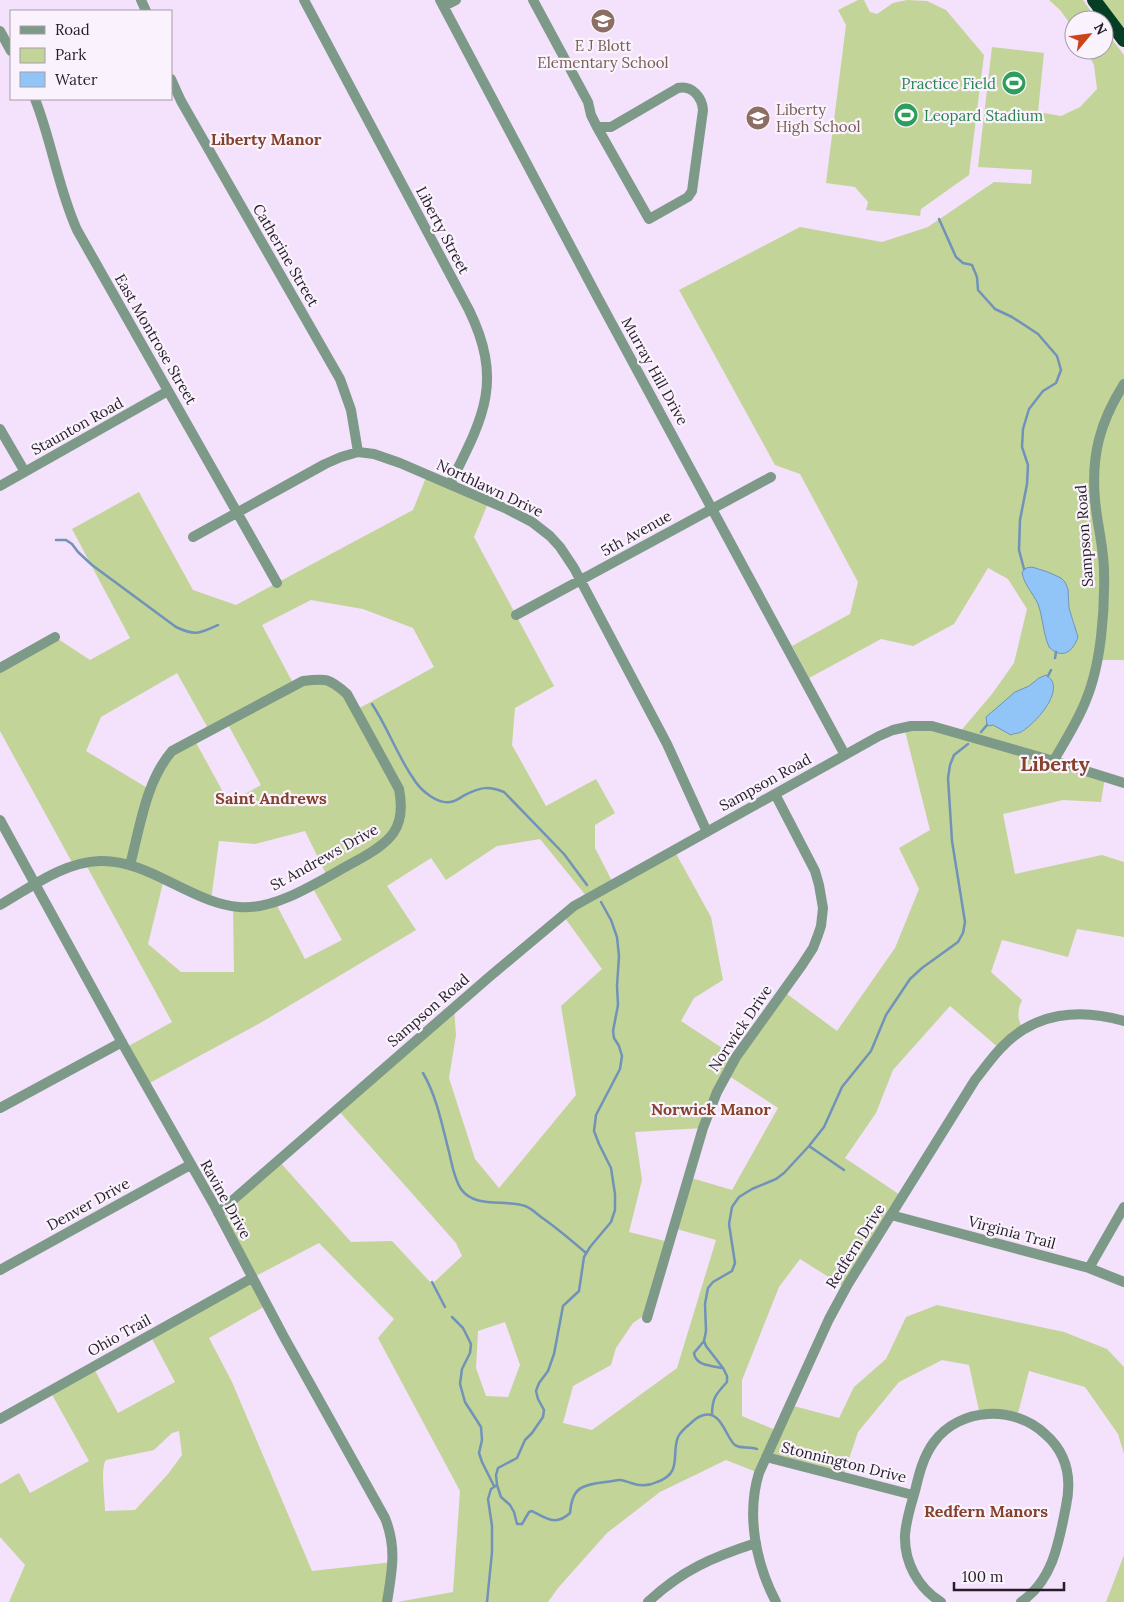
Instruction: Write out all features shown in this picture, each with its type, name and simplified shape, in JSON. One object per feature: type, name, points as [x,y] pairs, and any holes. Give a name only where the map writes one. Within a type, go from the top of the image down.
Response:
[{"type":"highway","points":[[1094,0],[1124,40]]},
{"type":"street","name":"Liberty Street","points":[[304,0],[464,301],[482,339],[488,372],[485,401],[474,434],[450,484]]},
{"type":"street","points":[[442,3],[456,0]]},
{"type":"street","points":[[533,0],[588,102],[591,115],[597,127],[649,219],[688,197],[692,191],[703,110],[699,98],[692,89],[678,88],[611,127],[597,127]]},
{"type":"street","name":"Murray Hill Drive","points":[[442,3],[602,306],[845,755]]},
{"type":"street","points":[[0,31],[10,49]]},
{"type":"street","name":"Catherine Street","points":[[172,81],[181,101],[340,379],[351,410],[358,452]]},
{"type":"street","name":"East Montrose Street","points":[[35,100],[65,201],[84,245],[277,584]]},
{"type":"street","name":"Sampson Road","points":[[218,1213],[562,914],[587,898],[845,755],[893,730],[921,725],[959,733],[1054,760],[1072,730],[1086,701],[1098,658],[1104,572],[1103,551],[1095,500],[1096,460],[1104,423],[1112,403],[1124,384]]},
{"type":"street","name":"Staunton Road","points":[[0,486],[168,391]]},
{"type":"street","points":[[0,429],[25,472]]},
{"type":"street","name":"Northlawn Drive","points":[[358,452],[374,454],[507,509],[540,527],[560,547],[668,744],[707,832]]},
{"type":"street","points":[[194,537],[326,464],[358,452]]},
{"type":"street","name":"5th Avenue","points":[[516,615],[771,477]]},
{"type":"street","points":[[0,668],[55,637]]},
{"type":"street","name":"St Andrews Drive","points":[[0,905],[49,876],[69,867],[85,862],[112,860],[130,865],[222,904],[260,907],[285,899],[373,851],[391,838],[400,821],[402,804],[399,789],[347,694],[334,682],[320,679],[302,681],[172,751],[161,764],[152,782],[130,865]]},
{"type":"street","points":[[1054,760],[1124,784]]},
{"type":"street","name":"Norwick Drive","points":[[647,1318],[703,1128],[717,1092],[736,1057],[813,948],[821,926],[823,908],[819,885],[814,871],[775,794]]},
{"type":"street","name":"Ravine Drive","points":[[0,820],[385,1518],[393,1550],[387,1602]]},
{"type":"street","name":"Redfern Drive","points":[[776,1602],[767,1583],[759,1557],[754,1530],[753,1496],[759,1473],[829,1319],[848,1284],[975,1080],[1003,1046],[1015,1035],[1045,1019],[1074,1014],[1104,1016],[1124,1021]]},
{"type":"street","points":[[0,1108],[122,1042]]},
{"type":"street","name":"Denver Drive","points":[[0,1270],[190,1164]]},
{"type":"street","points":[[1089,1268],[1124,1207]]},
{"type":"street","name":"Virginia Trail","points":[[891,1215],[1089,1268],[1124,1282]]},
{"type":"street","name":"Ohio Trail","points":[[0,1419],[252,1278]]},
{"type":"street","name":"Stonnington Drive","points":[[941,1602],[923,1586],[913,1571],[906,1551],[905,1534],[914,1496],[923,1461],[930,1448],[942,1433],[961,1421],[987,1414],[1009,1415],[1030,1423],[1047,1436],[1061,1454],[1066,1468],[1069,1487],[1068,1495],[1063,1522],[1049,1570],[1040,1586],[1021,1602]]},
{"type":"street","name":"Stonnington Drive","points":[[766,1458],[914,1496]]},
{"type":"street","points":[[648,1602],[676,1579],[702,1563],[756,1542]]},
{"type":"green space","name":"Leopard Stadium","points":[[858,0],[864,0],[870,12],[877,14],[893,3],[907,0],[927,1],[946,10],[984,55],[969,175],[921,209],[920,216],[866,210],[868,202],[855,187],[826,183],[846,25],[838,10]]},
{"type":"green space","points":[[1049,0],[1083,0],[1090,10],[1064,10],[1064,15]]},
{"type":"green space","points":[[1101,0],[1124,0],[1124,30],[1114,17],[1114,10],[1109,10]]},
{"type":"green space","points":[[1114,42],[1124,55],[1124,660],[1098,660],[1057,760],[1105,777],[1101,802],[1063,800],[1003,814],[1015,874],[1102,855],[1124,862],[1124,937],[1077,929],[1068,957],[1002,940],[991,972],[1022,1000],[1018,1015],[1023,1030],[1000,1049],[950,1006],[893,1070],[876,1113],[845,1158],[903,1197],[846,1288],[800,1259],[779,1287],[742,1380],[742,1416],[778,1431],[790,1405],[839,1418],[854,1387],[886,1359],[906,1317],[937,1305],[1064,1332],[1107,1349],[1124,1367],[1124,1454],[1118,1434],[1085,1387],[1029,1371],[1017,1417],[980,1415],[969,1365],[942,1360],[899,1382],[858,1432],[843,1477],[766,1458],[759,1473],[726,1460],[660,1492],[607,1533],[548,1602],[397,1602],[453,1592],[460,1491],[378,1338],[394,1319],[319,1243],[252,1278],[218,1213],[279,1161],[351,1242],[392,1241],[432,1284],[462,1256],[456,1243],[338,1110],[454,1008],[456,1035],[449,1078],[475,1159],[499,1188],[576,1095],[561,1006],[602,969],[562,914],[587,897],[540,839],[497,846],[446,880],[431,858],[387,886],[416,930],[262,1022],[146,1085],[125,1048],[172,1022],[85,863],[74,866],[0,731],[0,668],[55,637],[90,660],[130,638],[72,529],[139,492],[193,590],[236,605],[413,510],[427,475],[489,501],[474,537],[554,686],[515,708],[512,745],[546,806],[596,779],[615,813],[595,825],[595,848],[613,883],[674,850],[711,917],[723,980],[694,998],[681,1021],[736,1057],[783,991],[837,1031],[895,948],[919,889],[899,848],[930,830],[904,727],[959,733],[992,694],[1014,663],[1027,609],[1008,579],[988,568],[954,624],[913,646],[881,639],[809,678],[792,646],[850,614],[858,582],[800,474],[775,465],[679,290],[800,227],[882,242],[928,227],[994,182],[1031,184],[1032,170],[978,167],[992,47],[1044,53],[1038,112],[1061,116],[1080,107],[1097,89],[1094,65],[1091,60],[1114,60]],"holes":[[[1032,567],[1048,572],[1068,589],[1069,608],[1075,625],[1058,653],[1049,647],[1039,606],[1022,577]],[[311,600],[363,609],[413,628],[434,667],[356,710],[334,682],[294,685],[262,625]],[[177,673],[209,730],[226,721],[261,785],[229,803],[194,739],[161,764],[149,789],[86,751],[101,717]],[[305,831],[327,876],[311,885],[342,940],[305,959],[275,902],[233,906],[234,972],[181,972],[148,944],[164,879],[211,900],[219,841],[255,844]],[[726,1074],[778,1108],[732,1190],[688,1177],[673,1228],[716,1240],[677,1368],[592,1430],[563,1423],[573,1386],[611,1365],[616,1348],[633,1323],[649,1312],[669,1242],[629,1232],[642,1180],[635,1132],[703,1128]],[[505,1322],[520,1365],[508,1397],[486,1396],[476,1368],[478,1331]]]},
{"type":"green space","points":[[252,1278],[267,1305],[209,1338],[232,1382],[312,1571],[393,1562],[387,1602],[9,1602],[25,1565],[0,1537],[0,1484],[19,1473],[30,1493],[89,1461],[50,1391],[93,1367],[118,1413],[175,1382],[150,1335]],"holes":[[[179,1431],[182,1455],[168,1474],[135,1510],[105,1511],[103,1470],[106,1460],[154,1450],[172,1433]]]},
{"type":"green space","points":[[1124,1555],[1124,1602],[1106,1602]]},
{"type":"water","points":[[1032,567],[1061,578],[1068,589],[1069,608],[1078,637],[1073,647],[1063,654],[1049,647],[1038,604],[1023,576],[1022,572],[1026,568]]},
{"type":"water","points":[[1046,675],[1052,681],[1051,697],[1040,715],[1025,729],[1011,735],[993,725],[987,725],[986,717],[1015,692]]},
{"type":"waterway","points":[[939,219],[956,257],[963,263],[972,265],[977,277],[978,290],[995,309],[1012,317],[1038,334],[1057,356],[1061,370],[1056,383],[1043,391],[1029,409],[1023,429],[1022,447],[1028,465],[1027,484],[1020,520],[1019,550],[1024,569]]},
{"type":"waterway","points":[[56,540],[66,540],[72,544],[92,565],[176,627],[188,632],[197,633],[218,625]]},
{"type":"waterway","points":[[1055,658],[1056,652]]},
{"type":"waterway","points":[[1048,676],[1051,670]]},
{"type":"waterway","points":[[372,704],[407,769],[416,783],[425,792],[442,802],[456,800],[481,789],[489,788],[504,792],[564,854],[587,885]]},
{"type":"waterway","points":[[981,732],[987,725]]},
{"type":"waterway","points":[[712,1415],[714,1400],[717,1393],[727,1382],[727,1376],[704,1341],[706,1331],[705,1304],[708,1288],[713,1282],[732,1271],[735,1263],[729,1224],[732,1207],[739,1197],[752,1189],[776,1179],[784,1173],[809,1146],[824,1127],[842,1087],[871,1051],[886,1015],[910,979],[958,942],[963,933],[965,922],[952,841],[948,778],[954,755],[968,744]]},
{"type":"waterway","points":[[487,1602],[492,1552],[492,1526],[488,1499],[491,1489],[497,1485],[496,1475],[498,1468],[517,1458],[525,1440],[543,1417],[544,1410],[536,1391],[539,1383],[548,1371],[554,1354],[563,1306],[579,1291],[584,1257],[611,1222],[615,1210],[615,1194],[611,1168],[594,1131],[596,1115],[620,1069],[622,1056],[613,1031],[618,1005],[619,956],[617,937],[611,920],[601,902]]},
{"type":"waterway","points":[[423,1073],[436,1101],[454,1171],[461,1189],[474,1199],[527,1207],[586,1253]]},
{"type":"waterway","points":[[809,1146],[844,1170]]},
{"type":"waterway","points":[[432,1282],[445,1307]]},
{"type":"waterway","points":[[452,1317],[463,1328],[471,1344],[470,1353],[462,1369],[460,1384],[465,1402],[481,1427],[482,1440],[479,1453],[494,1486]]},
{"type":"waterway","points":[[704,1341],[694,1353],[695,1357],[701,1363],[721,1368]]},
{"type":"waterway","points":[[497,1485],[501,1497],[510,1505],[514,1512],[517,1524],[522,1524],[529,1512],[532,1511],[547,1519],[556,1520],[570,1513],[573,1498],[584,1486],[620,1480],[637,1485],[647,1485],[665,1478],[670,1474],[675,1463],[676,1443],[679,1435],[698,1417],[710,1415],[715,1417],[735,1445],[757,1449]]},
{"type":"place","name":"E J Blott Elementary School","points":[[603,21]]},
{"type":"place","name":"Practice Field","points":[[1014,83]]},
{"type":"place","name":"Leopard Stadium","points":[[906,115]]},
{"type":"place","name":"Liberty High School","points":[[758,118]]},
{"type":"district","name":"Liberty Manor","points":[[266,139]]},
{"type":"district","name":"Liberty","points":[[1055,763]]},
{"type":"district","name":"Saint Andrews","points":[[271,798]]},
{"type":"district","name":"Norwick Manor","points":[[711,1109]]},
{"type":"district","name":"Redfern Manors","points":[[986,1511]]}]
